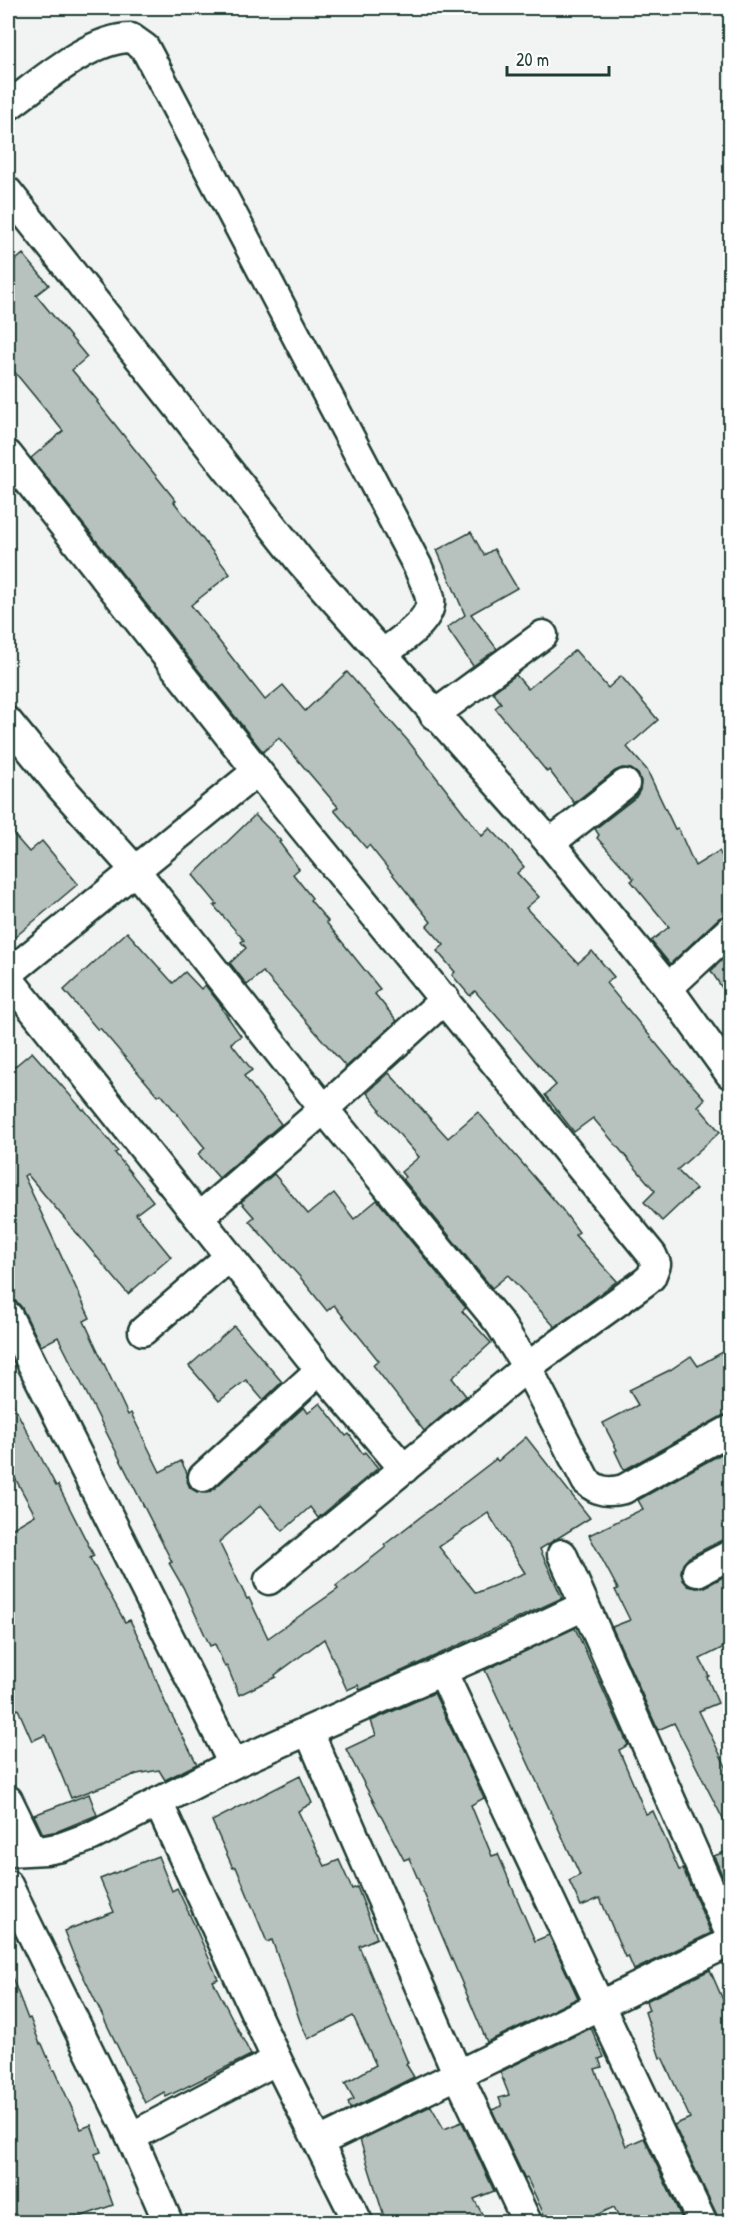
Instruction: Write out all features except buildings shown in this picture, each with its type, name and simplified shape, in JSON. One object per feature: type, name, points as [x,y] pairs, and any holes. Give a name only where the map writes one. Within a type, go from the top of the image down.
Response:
[{"type":"street","points":[[8,106],[75,58],[108,42],[131,38],[145,48],[418,567],[430,598],[428,613],[413,629],[382,654]]},
{"type":"street","points":[[8,192],[300,562],[550,843],[668,988],[730,1074]]},
{"type":"street","points":[[8,455],[257,771],[445,999],[652,1255],[656,1264],[651,1277],[645,1282],[527,1367],[269,1580]]},
{"type":"street","points":[[435,715],[543,635]]},
{"type":"street","points":[[8,722],[60,786],[135,870],[324,1109],[500,1324],[527,1367],[586,1481],[600,1490],[610,1492],[624,1489],[730,1431]]},
{"type":"street","points":[[8,974],[257,771]]},
{"type":"street","points":[[550,843],[625,784]]},
{"type":"street","points":[[668,988],[730,930]]},
{"type":"street","points":[[8,978],[320,1370],[404,1469]]},
{"type":"street","points":[[199,1217],[324,1109],[445,999]]},
{"type":"street","points":[[143,1331],[229,1257]]},
{"type":"street","points":[[8,1316],[233,1764]]},
{"type":"street","points":[[203,1477],[320,1370]]},
{"type":"street","points":[[562,1554],[730,1934]]},
{"type":"street","points":[[697,1572],[730,1555]]},
{"type":"street","points":[[8,1800],[20,1851],[62,1847],[92,1836],[233,1764],[309,1732],[584,1606]]},
{"type":"street","points":[[442,1671],[702,2223]]},
{"type":"street","points":[[309,1732],[459,2075],[527,2223]]},
{"type":"street","points":[[158,1802],[277,2060],[358,2223]]},
{"type":"street","points":[[8,1884],[131,2137],[160,2220]]},
{"type":"street","points":[[319,2142],[730,1942]]},
{"type":"street","points":[[131,2137],[277,2060]]}]
